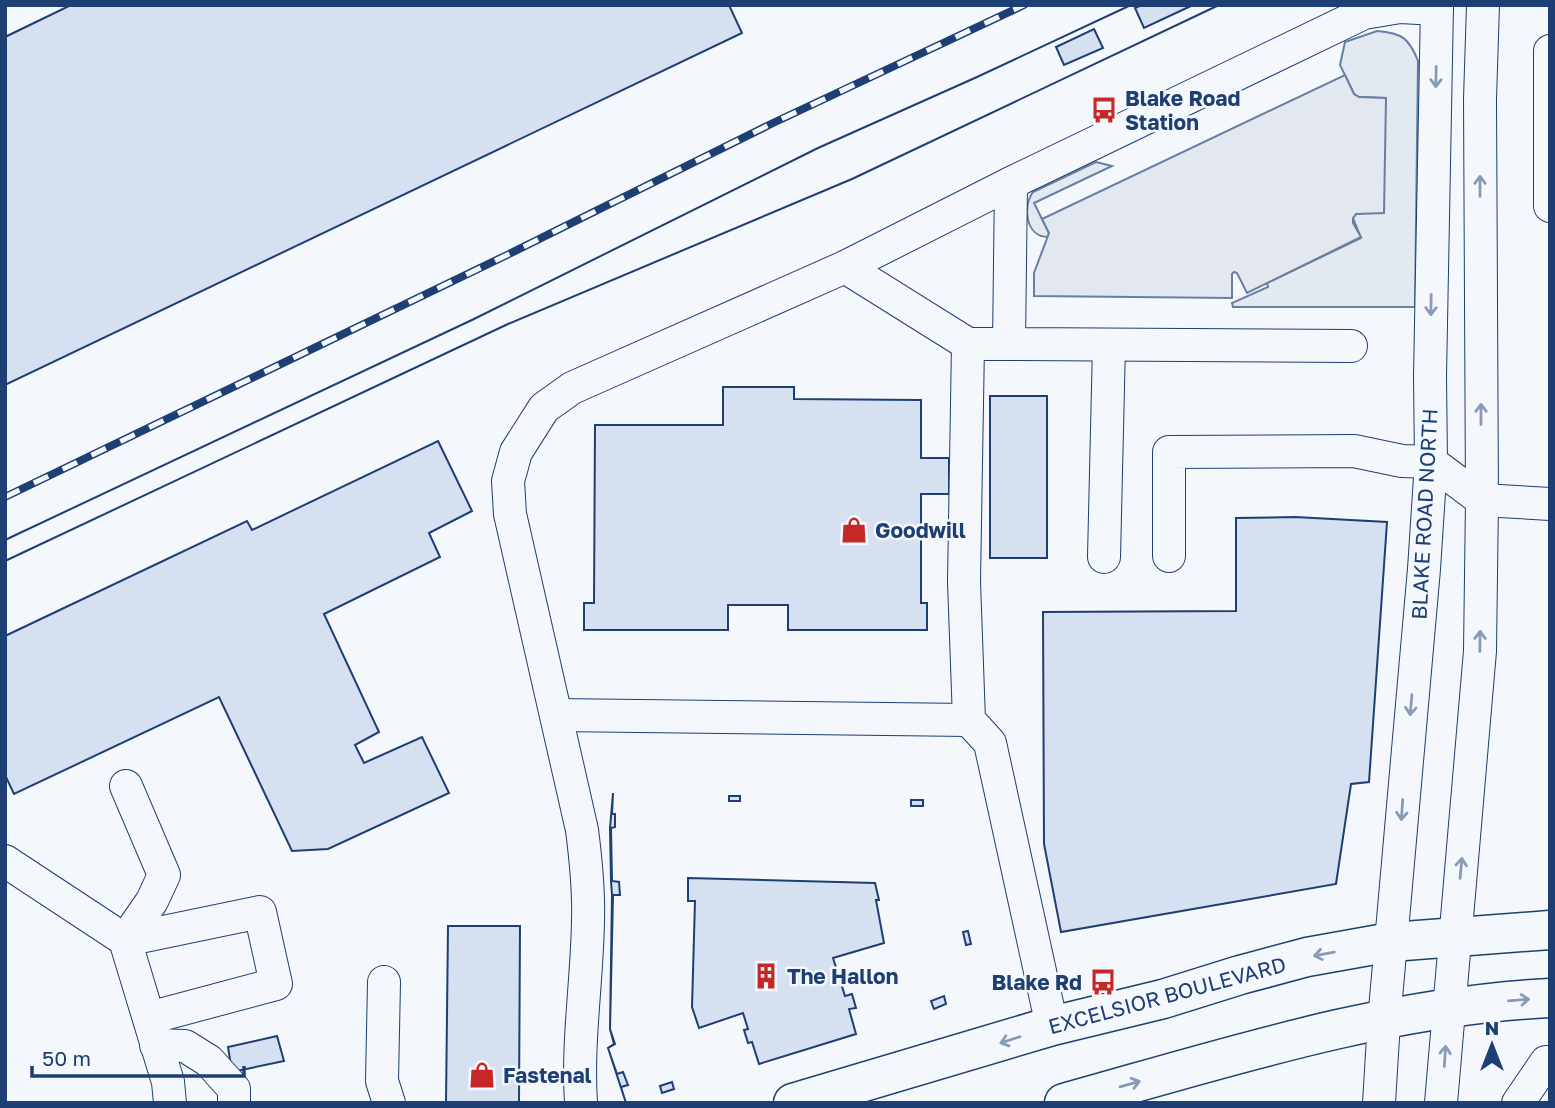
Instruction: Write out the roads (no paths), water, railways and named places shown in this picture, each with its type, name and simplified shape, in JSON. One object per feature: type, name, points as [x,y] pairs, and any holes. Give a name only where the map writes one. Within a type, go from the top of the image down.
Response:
[{"type":"main road","name":"EXCELSIOR BOULEVARD","points":[[793,1103],[1052,1026],[1163,999],[1307,957],[1391,942],[1550,930]]},
{"type":"main road","points":[[1064,1103],[1280,1043],[1449,1009],[1550,999]]},
{"type":"street","points":[[1441,1103],[1480,651],[1480,99],[1483,5]]},
{"type":"street","points":[[581,1103],[579,1066],[588,923],[588,879],[582,830],[510,514],[508,481],[516,452],[544,408],[572,388],[845,267],[1011,183],[1364,13],[1437,7]]},
{"type":"street","name":"BLAKE ROAD NORTH","points":[[1379,1103],[1424,569],[1430,462],[1437,7]]},
{"type":"street","points":[[1550,51],[1550,203]]},
{"type":"street","points":[[1009,344],[1011,183]]},
{"type":"street","points":[[845,267],[968,344],[1351,346]]},
{"type":"street","points":[[968,344],[964,582],[969,720],[990,743],[1052,1026]]},
{"type":"street","points":[[1104,557],[1110,345]]},
{"type":"street","points":[[1169,556],[1169,452],[1353,451],[1402,461],[1430,462],[1482,500],[1550,503]]},
{"type":"street","points":[[556,715],[969,720]]},
{"type":"street","points":[[125,940],[152,901],[164,875],[126,786]]},
{"type":"street","points":[[5,861],[125,940],[168,1082],[170,1103]]},
{"type":"street","points":[[125,940],[260,912],[276,984],[153,1032]]},
{"type":"street","points":[[384,982],[382,1081],[389,1103]]},
{"type":"street","points":[[153,1032],[185,1046],[209,1061],[234,1088],[234,1103]]},
{"type":"street","points":[[1518,1103],[1546,1062],[1550,1062]]},
{"type":"tram line","points":[[5,540],[474,319],[818,148],[1131,5]]},
{"type":"tram line","points":[[5,561],[508,324],[852,179],[1219,5]]},
{"type":"railway","points":[[5,497],[507,255],[773,123],[1024,5]]},
{"type":"place","name":"Blake Road Station","points":[[1104,110]]},
{"type":"place","name":"Goodwill","points":[[854,530]]},
{"type":"place","name":"The Hallon","points":[[766,976]]},
{"type":"place","name":"Blake Rd","points":[[1103,982]]},
{"type":"place","name":"Fastenal","points":[[482,1075]]}]
